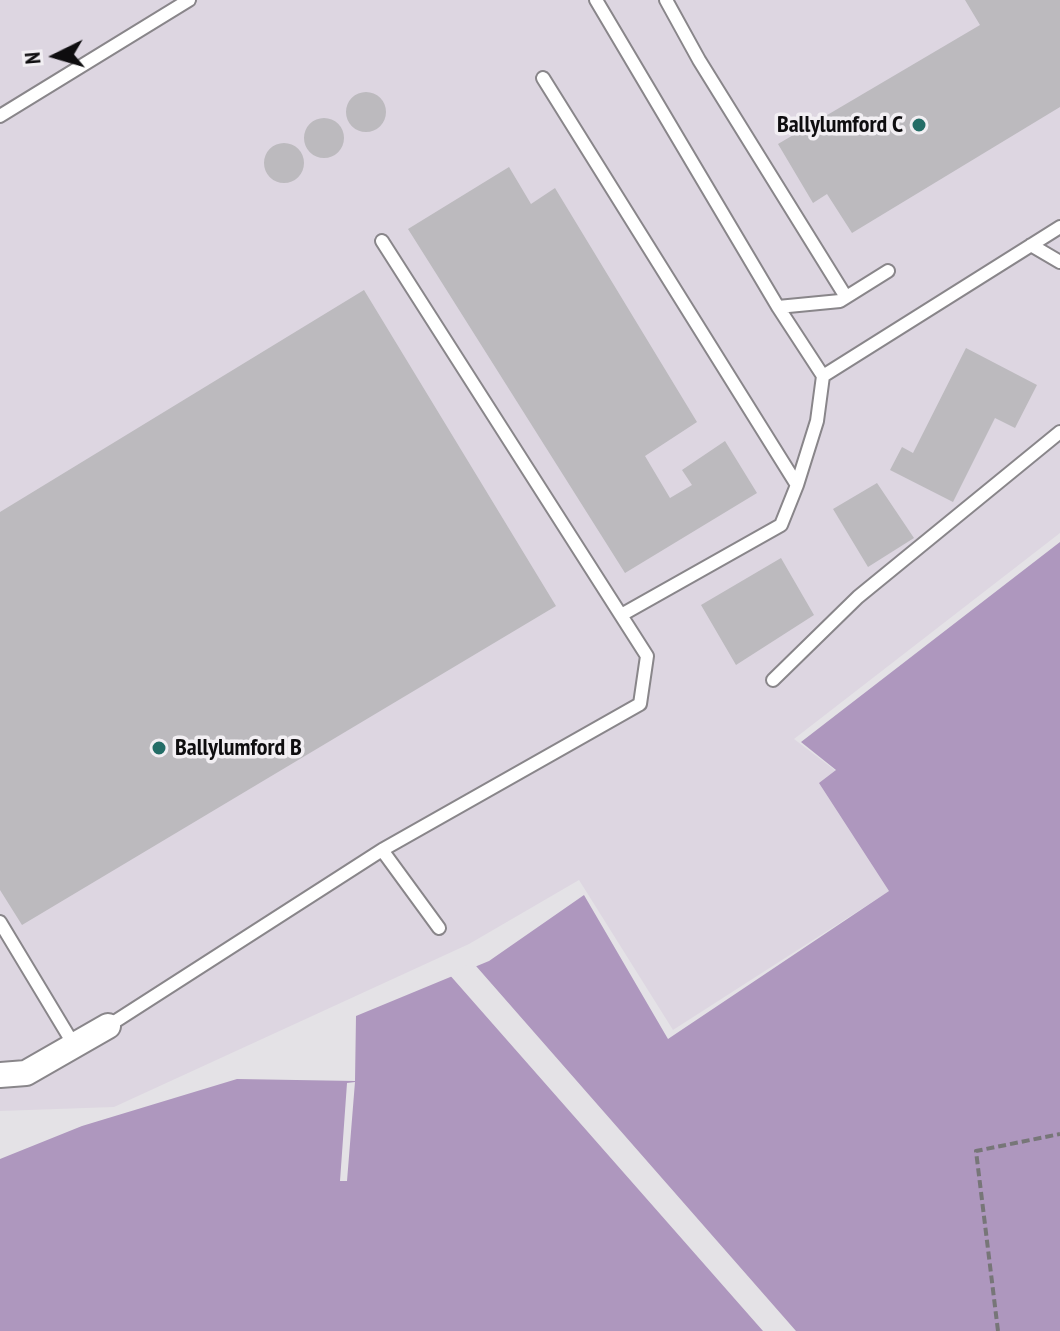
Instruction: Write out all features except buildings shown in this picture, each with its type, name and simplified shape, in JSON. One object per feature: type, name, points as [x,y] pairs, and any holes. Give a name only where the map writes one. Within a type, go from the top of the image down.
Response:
[{"type":"street","points":[[0,1075],[26,1073],[108,1026]]},
{"type":"lane","points":[[0,116],[189,0]]},
{"type":"lane","points":[[596,0],[778,307],[823,376],[817,421],[781,525],[623,614]]},
{"type":"lane","points":[[666,0],[699,60],[846,297]]},
{"type":"lane","points":[[543,78],[797,485]]},
{"type":"lane","points":[[823,376],[1060,227]]},
{"type":"lane","points":[[108,1026],[382,850],[640,704],[647,656],[382,241]]},
{"type":"lane","points":[[1031,245],[1060,262]]},
{"type":"lane","points":[[778,307],[840,301],[888,271]]},
{"type":"lane","points":[[773,680],[858,597],[1060,432]]},
{"type":"lane","points":[[382,850],[439,928]]},
{"type":"lane","points":[[0,922],[74,1045]]},
{"type":"path","points":[[998,1331],[976,1151],[1060,1134]]},
{"type":"shaded area","points":[[0,0],[1060,0],[1060,533],[794,739],[836,771],[891,890],[673,1030],[579,880],[469,944],[114,1107],[0,1111]]},
{"type":"shaded area","points":[[1060,542],[1060,1331],[0,1331],[0,1159],[82,1126],[237,1079],[355,1081],[356,1016],[489,961],[584,895],[668,1039],[889,891],[819,783],[836,770],[801,742]]},
{"type":"pier","points":[[475,962],[796,1331],[763,1331],[448,973]]},
{"type":"pier","points":[[355,1082],[347,1181],[340,1181],[347,1083]]},
{"type":"place","name":"Ballylumford C","points":[[919,125]]},
{"type":"place","name":"Ballylumford B","points":[[159,748]]}]
